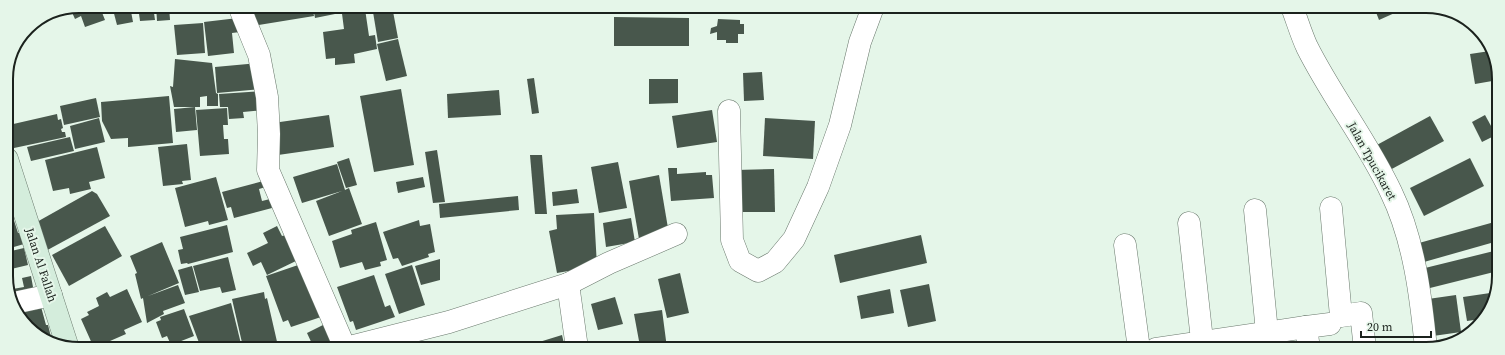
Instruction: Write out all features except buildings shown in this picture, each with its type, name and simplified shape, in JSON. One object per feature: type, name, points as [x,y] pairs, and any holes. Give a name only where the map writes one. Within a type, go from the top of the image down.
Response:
[{"type":"street","points":[[243,13],[259,55],[267,97],[269,134],[268,170],[343,342]]},
{"type":"street","points":[[729,110],[732,240],[740,261],[758,271],[775,262],[794,239],[818,187],[840,125],[860,42],[871,13]]},
{"type":"street","name":"Jalan Tpucikaret","points":[[1294,13],[1307,46],[1336,98],[1368,148],[1392,193],[1406,232],[1415,269],[1425,342]]},
{"type":"street","name":"Jalan Al Fallah","points":[[13,178],[66,341]]},
{"type":"street","points":[[1331,208],[1341,316],[1361,313],[1364,342]]},
{"type":"street","points":[[1255,210],[1258,339]]},
{"type":"street","points":[[1189,223],[1202,342]]},
{"type":"street","points":[[370,342],[449,322],[568,284],[609,263],[676,234]]},
{"type":"street","points":[[1125,245],[1138,342]]},
{"type":"street","points":[[568,284],[576,342]]},
{"type":"street","points":[[19,302],[51,295]]},
{"type":"street","points":[[1234,342],[1258,339],[1306,327],[1330,324]]},
{"type":"street","points":[[1306,327],[1308,342]]}]
